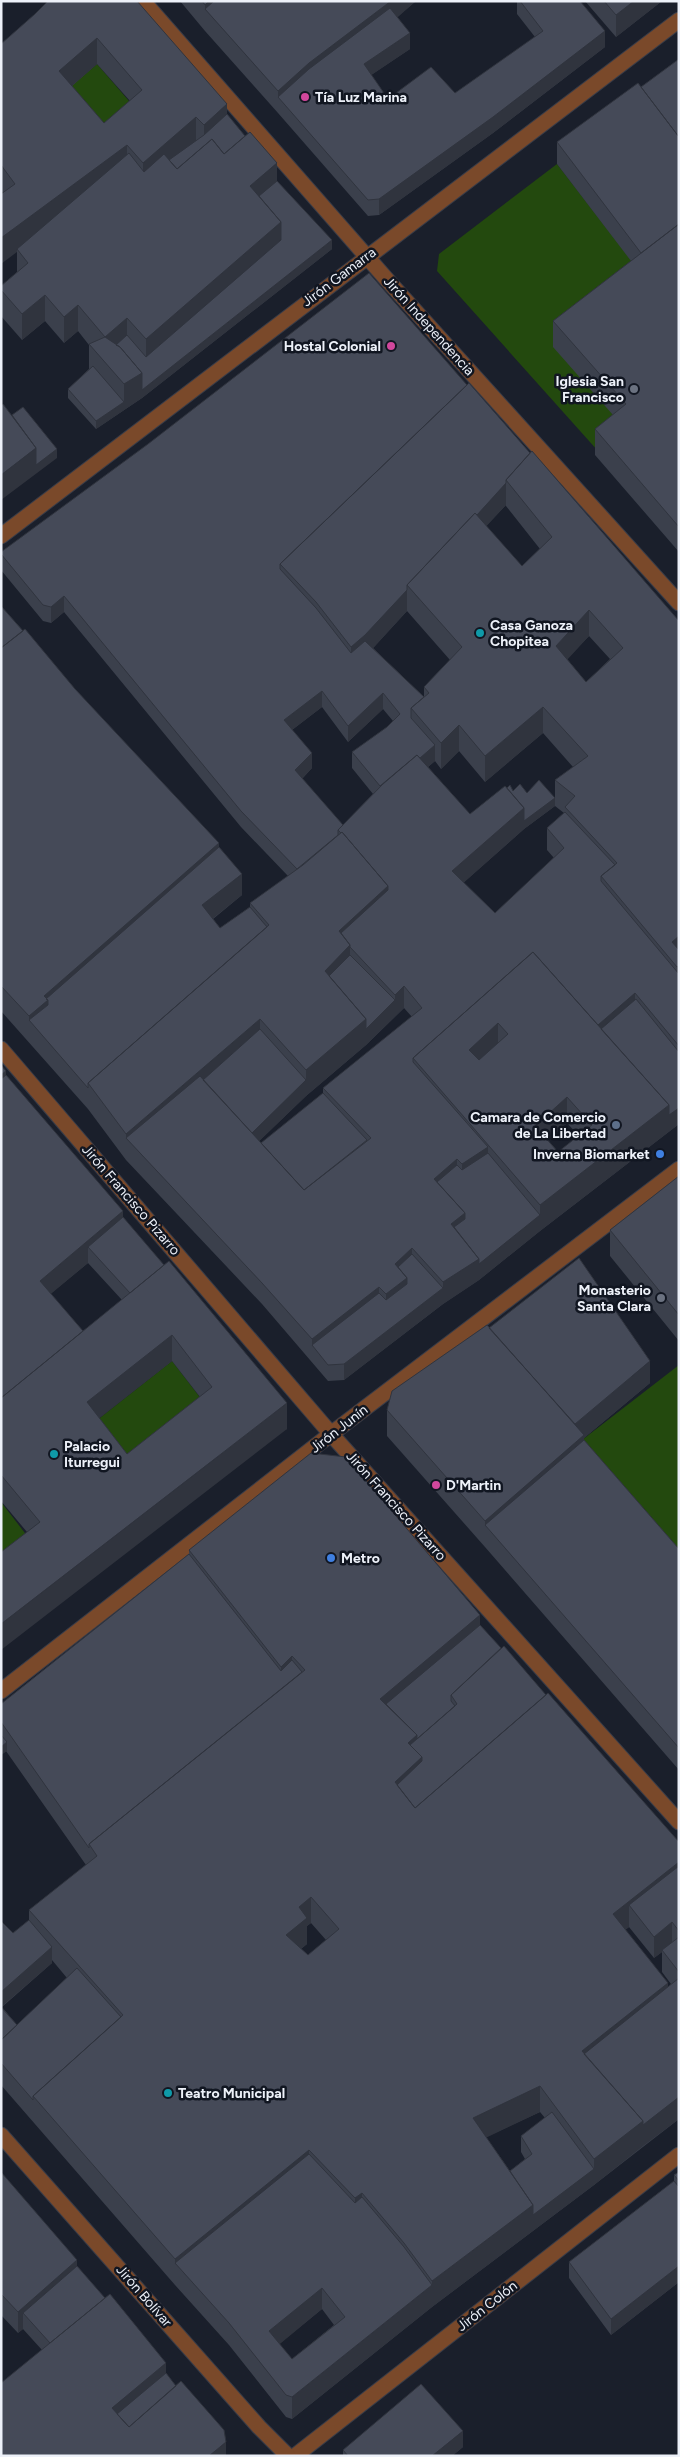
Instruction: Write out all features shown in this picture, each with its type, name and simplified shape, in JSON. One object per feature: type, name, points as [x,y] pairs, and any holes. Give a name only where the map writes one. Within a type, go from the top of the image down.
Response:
[{"type":"street","name":"Jirón Independencia","points":[[143,1],[367,256],[679,604]]},
{"type":"street","name":"Jirón Gamarra","points":[[1,536],[679,20]]},
{"type":"street","name":"Jirón Francisco Pizarro","points":[[1,1049],[331,1434],[679,1822]]},
{"type":"street","name":"Jirón Junín","points":[[1,1692],[331,1434],[679,1169]]},
{"type":"street","name":"Jirón Bolívar","points":[[1,2135],[259,2427],[288,2456]]},
{"type":"street","name":"Jirón Colón","points":[[295,2456],[679,2156]]},
{"type":"green space","points":[[97,64],[142,116],[104,149],[59,97]]},
{"type":"green space","points":[[557,164],[644,277],[626,430],[598,451],[437,271],[439,254]]},
{"type":"green space","points":[[172,1361],[212,1413],[127,1480],[87,1428]]},
{"type":"green space","points":[[679,1365],[679,1570],[573,1447]]},
{"type":"green space","points":[[1,1502],[38,1550],[1,1578]]},
{"type":"building","points":[[48,1],[137,1],[227,104],[204,125],[196,117],[143,163],[127,145],[1,238],[1,194],[15,184],[1,165],[1,44]],"holes":[[[97,38],[142,90],[104,123],[59,71]]]},
{"type":"building","points":[[214,1],[391,1],[309,63],[278,91],[205,9]]},
{"type":"building","points":[[520,1],[580,1],[605,31],[493,117],[379,199],[368,200],[278,97],[309,69],[390,8],[410,33],[364,64],[388,99],[431,67],[455,93],[543,31]]},
{"type":"building","points":[[604,1],[634,1],[616,15]]},
{"type":"building","points":[[679,59],[679,137],[641,87]]},
{"type":"building","points":[[638,83],[679,137],[679,224],[641,253],[557,142]]},
{"type":"building","points":[[227,114],[245,136],[224,154],[212,139],[177,169],[169,160],[204,135]]},
{"type":"building","points":[[250,132],[277,163],[250,186],[281,222],[146,339],[127,318],[105,337],[78,305],[64,317],[45,295],[22,314],[1,290],[1,286],[28,263],[17,249],[129,153],[144,172],[164,154],[177,169],[212,139],[224,154]]},
{"type":"building","points":[[277,181],[332,240],[142,390],[142,373],[120,347],[116,345],[127,335],[146,357],[281,240],[281,222],[259,196]]},
{"type":"building","name":"Iglesia San Francisco","points":[[679,224],[679,527],[595,429],[626,404],[553,321]]},
{"type":"building","points":[[369,273],[467,385],[280,564],[280,569],[316,608],[351,653],[365,641],[424,697],[411,708],[411,718],[435,745],[420,758],[417,755],[380,786],[352,752],[387,727],[400,714],[383,693],[348,726],[322,691],[284,720],[312,753],[295,770],[343,825],[338,830],[338,835],[297,869],[241,811],[64,596],[51,607],[43,605],[1,552],[148,444]]},
{"type":"building","points":[[105,337],[120,347],[142,373],[124,384],[89,344]]},
{"type":"building","points":[[93,366],[124,402],[96,421],[68,389]]},
{"type":"building","points":[[469,383],[530,453],[477,515],[475,513],[407,585],[407,590],[365,635],[351,647],[316,602],[280,564]]},
{"type":"building","points":[[3,404],[36,448],[1,475],[1,406]]},
{"type":"building","points":[[23,407],[57,449],[36,465],[36,448],[12,415]]},
{"type":"building","points":[[532,451],[679,621],[679,936],[672,942],[679,950],[679,965],[677,967],[601,876],[617,863],[565,807],[575,796],[555,780],[588,756],[543,707],[485,756],[459,725],[441,743],[411,708],[429,693],[424,687],[462,647],[407,585],[475,513],[522,566],[552,537],[506,480]],"holes":[[[589,610],[623,648],[586,682],[556,646]]]},
{"type":"building","points":[[1,606],[23,631],[1,648]]},
{"type":"building","points":[[25,629],[75,689],[219,843],[44,996],[48,1000],[29,1016],[1,986],[1,648]]},
{"type":"building","points":[[417,755],[470,814],[505,786],[524,808],[452,871],[495,913],[564,848],[547,828],[565,812],[615,865],[601,876],[601,881],[679,974],[679,1046],[635,993],[598,1025],[533,952],[413,1058],[413,1062],[488,1147],[462,1164],[457,1159],[434,1179],[465,1213],[451,1224],[479,1259],[443,1282],[412,1248],[395,1264],[407,1278],[386,1294],[379,1287],[312,1339],[126,1138],[200,1076],[304,1190],[371,1138],[323,1088],[422,1008],[404,986],[395,995],[350,947],[341,933],[388,890],[388,886],[342,832],[338,830],[383,784]]},
{"type":"building","points":[[539,780],[555,798],[524,821],[524,808],[507,788],[510,785],[513,791],[520,784],[527,793]]},
{"type":"building","points":[[342,832],[388,886],[339,931],[350,945],[325,971],[366,1019],[306,1070],[260,1019],[126,1134],[88,1083],[269,925],[250,903],[303,865]]},
{"type":"building","points":[[219,847],[242,874],[202,905],[220,928],[250,907],[267,927],[88,1083],[88,1088],[29,1020],[48,1005],[48,1000],[46,999]]},
{"type":"building","points":[[533,952],[669,1105],[540,1205],[413,1058]],"holes":[[[498,1023],[508,1034],[479,1060],[469,1050]],[[567,1097],[592,1125],[558,1152],[535,1126]]]},
{"type":"building","points":[[350,955],[395,1000],[366,1029],[366,1019],[329,976]]},
{"type":"building","points":[[636,999],[679,1052],[679,1108],[669,1115],[669,1105],[601,1029]]},
{"type":"building","points":[[260,1029],[306,1080],[252,1133],[203,1080]]},
{"type":"building","points":[[1,1065],[6,1071],[1,1075]]},
{"type":"building","points":[[6,1075],[123,1211],[40,1281],[83,1331],[1,1398],[1,1079]]},
{"type":"building","points":[[323,1093],[367,1140],[304,1190],[261,1143]]},
{"type":"building","points":[[488,1153],[540,1215],[479,1264],[479,1259],[454,1227],[465,1219],[465,1213],[437,1182],[457,1165],[462,1170]]},
{"type":"building","name":"Monasterio Santa Clara","points":[[679,1176],[679,1315],[610,1230]]},
{"type":"building","points":[[123,1217],[164,1265],[130,1293],[88,1247]]},
{"type":"building","points":[[412,1254],[443,1288],[344,1364],[328,1365],[312,1345],[379,1293],[386,1300],[407,1284],[407,1278],[398,1267]]},
{"type":"building","points":[[579,1258],[650,1361],[575,1424],[489,1328]]},
{"type":"building","name":"Palacio Iturregui","points":[[169,1261],[287,1403],[1,1624],[1,1552],[40,1522],[1,1475],[1,1398]],"holes":[[[172,1335],[212,1387],[127,1454],[87,1402]]]},
{"type":"building","points":[[487,1325],[584,1435],[485,1521],[387,1410],[392,1391]]},
{"type":"building","points":[[584,1440],[679,1549],[679,1748],[485,1525]]},
{"type":"building","points":[[311,1453],[346,1457],[480,1615],[380,1699],[417,1735],[408,1743],[422,1757],[395,1782],[415,1808],[548,1693],[679,1842],[679,1862],[613,1914],[668,1983],[582,2051],[643,2121],[594,2159],[540,2086],[473,2118],[533,2205],[432,2281],[404,2243],[362,2193],[355,2198],[309,2150],[175,2259],[33,2096],[123,2015],[29,1910],[97,1856],[89,1844],[305,1670],[292,1656],[281,1667],[189,1550]],"holes":[[[311,1897],[339,1929],[308,1955],[286,1935],[307,1918],[299,1907]]]},
{"type":"building","points":[[189,1554],[281,1671],[292,1660],[302,1672],[89,1844],[89,1848],[1,1722],[1,1704]]},
{"type":"building","points":[[480,1625],[501,1648],[451,1695],[451,1701],[455,1706],[417,1739],[417,1735],[386,1704]]},
{"type":"building","points":[[504,1646],[546,1695],[415,1808],[397,1785],[422,1761],[422,1757],[410,1745],[457,1704],[451,1695]]},
{"type":"building","points":[[1,1735],[7,1742],[1,1747]]},
{"type":"building","points":[[679,1866],[679,1931],[672,1922],[654,1937],[629,1905]]},
{"type":"building","points":[[29,1920],[52,1947],[1,1992],[1,1921],[13,1933]]},
{"type":"building","points":[[679,1937],[679,1972],[662,1950]]},
{"type":"building","points":[[77,1968],[121,2017],[33,2096],[33,2100],[1,2063],[1,2040]]},
{"type":"building","points":[[679,1978],[679,2097],[643,2125],[643,2121],[584,2054]]},
{"type":"building","points":[[1,2007],[17,2025],[1,2040]]},
{"type":"building","points":[[552,2112],[594,2169],[533,2215],[533,2205],[510,2171],[532,2154],[521,2136]]},
{"type":"building","points":[[309,2154],[355,2203],[362,2197],[404,2247],[432,2285],[292,2397],[286,2395],[229,2323],[175,2263]],"holes":[[[322,2288],[345,2317],[292,2359],[269,2331]]]},
{"type":"building","points":[[1,2172],[77,2260],[18,2312],[1,2294]]},
{"type":"building","points":[[679,2172],[679,2181],[674,2175]]},
{"type":"building","points":[[674,2181],[679,2187],[679,2266],[611,2319],[569,2262]]},
{"type":"building","points":[[77,2266],[105,2298],[50,2343],[23,2313]]},
{"type":"building","points":[[110,2294],[166,2363],[112,2408],[129,2427],[181,2381],[224,2430],[226,2442],[209,2456],[1,2456],[1,2383]]},
{"type":"building","points":[[166,2373],[176,2386],[129,2427],[117,2414]]},
{"type":"building","points":[[421,2384],[463,2431],[432,2456],[348,2456],[343,2450]]},
{"type":"place","name":"Tía Luz Marina","points":[[305,97]]},
{"type":"place","name":"Hostal Colonial","points":[[391,346]]},
{"type":"place","name":"Iglesia San Francisco","points":[[634,389]]},
{"type":"place","name":"Casa Ganoza Chopitea","points":[[480,633]]},
{"type":"place","name":"Camara de Comercio de La Libertad","points":[[616,1125]]},
{"type":"place","name":"Inverna Biomarket","points":[[660,1154]]},
{"type":"place","name":"Monasterio Santa Clara","points":[[661,1298]]},
{"type":"place","name":"Palacio Iturregui","points":[[54,1454]]},
{"type":"place","name":"D'Martin","points":[[436,1485]]},
{"type":"place","name":"Metro","points":[[331,1558]]},
{"type":"place","name":"Teatro Municipal","points":[[168,2093]]}]
